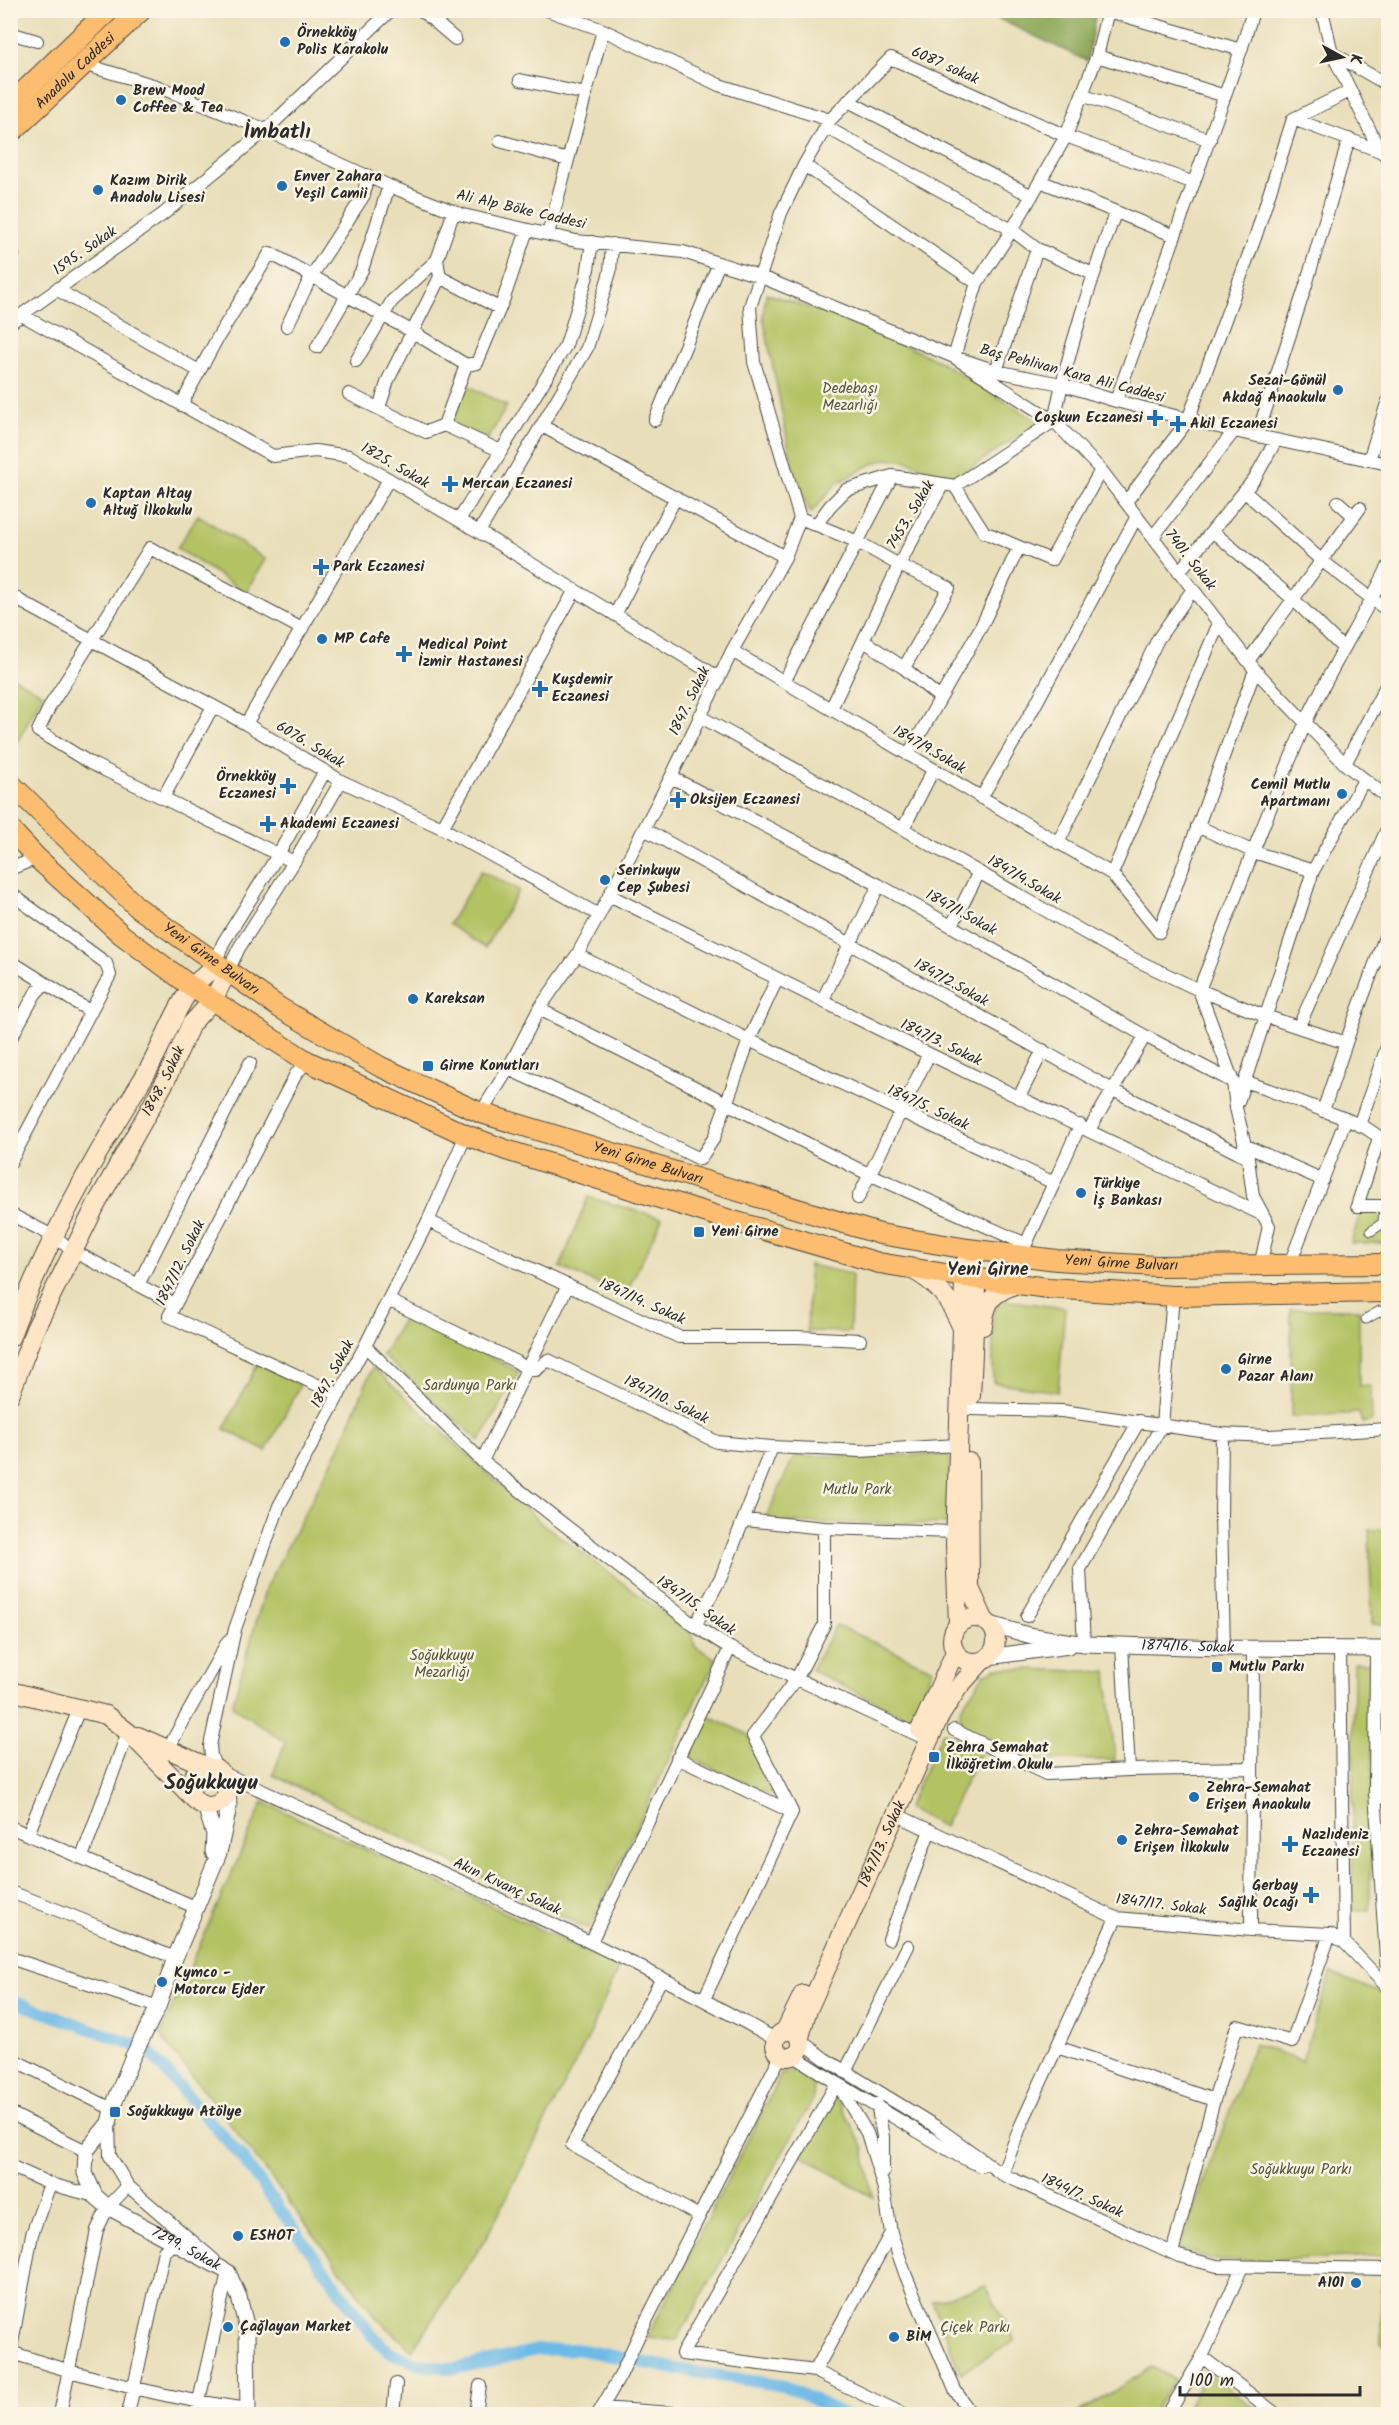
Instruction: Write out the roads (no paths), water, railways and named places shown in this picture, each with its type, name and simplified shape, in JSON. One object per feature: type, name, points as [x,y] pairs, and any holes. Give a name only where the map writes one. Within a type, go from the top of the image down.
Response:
[{"type":"highway","name":"Anadolu Caddesi","points":[[10,105],[109,10]]},
{"type":"highway","name":"Anadolu Caddesi","points":[[10,133],[141,10]]},
{"type":"main road","name":"Yeni Girne Bulvarı","points":[[10,783],[137,907],[280,1008],[379,1066],[481,1113],[880,1234],[968,1249],[1057,1260],[1155,1266],[1389,1264]]},
{"type":"main road","name":"Yeni Girne Bulvarı","points":[[10,829],[37,858],[122,935],[192,987],[307,1061],[466,1135],[506,1150],[730,1220],[879,1263],[970,1278],[1017,1284],[1173,1296],[1389,1292]]},
{"type":"main road","name":"1848. Sokak","points":[[10,1338],[55,1237],[128,1100],[144,1077],[192,987],[222,966]]},
{"type":"main road","name":"1848. Sokak","points":[[10,1395],[35,1329],[73,1251],[166,1080],[191,1024],[213,1000],[222,966]]},
{"type":"main road","points":[[968,1249],[970,1278],[973,1365],[970,1409],[969,1588],[996,1636],[996,1643],[985,1659],[967,1661],[955,1652],[951,1637],[958,1623],[955,1532],[957,1445],[962,1328],[970,1278]]},
{"type":"main road","points":[[906,1267],[934,1284],[947,1297],[962,1328]]},
{"type":"main road","points":[[973,1365],[981,1352],[985,1311],[989,1300],[996,1293],[1017,1284]]},
{"type":"main road","points":[[958,1623],[970,1617],[987,1622]]},
{"type":"main road","name":"1847/13. Sokak","points":[[789,2043],[801,1999],[955,1652]]},
{"type":"main road","name":"1847/13. Sokak","points":[[789,2043],[807,2012],[939,1718],[958,1688],[985,1659]]},
{"type":"main road","points":[[10,1691],[106,1715],[165,1757],[219,1775]]},
{"type":"main road","points":[[165,1757],[199,1803]]},
{"type":"main road","points":[[198,1771],[219,1775],[223,1800],[218,1804],[199,1803],[191,1794],[191,1780],[198,1771]]},
{"type":"street","name":"1595. Sokak","points":[[10,323],[162,215],[266,130],[391,10]]},
{"type":"street","points":[[421,10],[455,39]]},
{"type":"street","points":[[547,10],[603,30],[719,86],[828,123],[1012,230],[1037,249],[1093,274]]},
{"type":"street","points":[[1322,10],[1332,53],[1384,154]]},
{"type":"street","points":[[954,357],[977,283],[1012,230],[1066,136],[1097,56],[1108,11],[1241,50]]},
{"type":"street","points":[[1116,401],[1210,140],[1252,11]]},
{"type":"street","points":[[548,234],[603,30]]},
{"type":"street","points":[[10,33],[37,42]]},
{"type":"street","points":[[1332,53],[1389,85]]},
{"type":"street","points":[[1097,56],[1225,96]]},
{"type":"street","name":"6087 sokak","points":[[759,276],[781,213],[804,165],[828,123],[891,58],[1066,136],[1194,183]]},
{"type":"street","name":"Ali Alp Böke Caddesi","points":[[83,64],[156,86],[266,130],[389,186],[454,211],[527,230],[592,242],[683,252],[759,276]]},
{"type":"street","points":[[520,80],[586,94]]},
{"type":"street","points":[[1126,502],[1188,420],[1256,235],[1293,118],[1350,91]]},
{"type":"street","points":[[1082,95],[1210,140]]},
{"type":"street","points":[[848,101],[1032,196]]},
{"type":"street","points":[[1293,118],[1384,154]]},
{"type":"street","points":[[1257,436],[1306,285],[1349,139]]},
{"type":"street","points":[[500,141],[568,160]]},
{"type":"street","points":[[804,165],[977,283]]},
{"type":"street","points":[[286,326],[312,276],[364,195],[367,175]]},
{"type":"street","points":[[1040,181],[1175,236]]},
{"type":"street","points":[[317,347],[362,270],[389,186]]},
{"type":"street","points":[[356,361],[392,301],[437,260],[454,211]]},
{"type":"street","points":[[1054,420],[1061,384],[1093,274],[1115,213]]},
{"type":"street","points":[[182,405],[218,337],[270,253],[413,332],[465,365],[477,363],[527,230]]},
{"type":"street","points":[[459,520],[566,345],[587,276],[592,242]]},
{"type":"street","points":[[479,532],[587,348],[610,272],[612,244]]},
{"type":"street","points":[[996,371],[1037,249]]},
{"type":"street","points":[[379,408],[388,380],[440,278],[437,260]]},
{"type":"street","points":[[655,420],[719,263]]},
{"type":"street","points":[[759,276],[750,307],[754,362],[800,518],[858,542],[898,565],[949,588],[904,668]]},
{"type":"street","name":"Baş Pehlivan Kara Ali Caddesi","points":[[759,276],[954,357],[996,371],[1061,384],[1116,401],[1234,431],[1389,464]]},
{"type":"street","points":[[440,278],[499,308]]},
{"type":"street","points":[[56,289],[199,371]]},
{"type":"street","name":"1825. Sokak","points":[[22,315],[273,456],[315,451],[349,456],[718,677]]},
{"type":"street","name":"7401. Sokak","points":[[954,357],[1054,420],[1101,470],[1251,665],[1345,764],[1364,780],[1387,794]]},
{"type":"street","points":[[444,425],[465,365]]},
{"type":"street","points":[[349,394],[426,432],[444,425],[501,451]]},
{"type":"street","points":[[1369,460],[1389,400]]},
{"type":"street","name":"7453. Sokak","points":[[831,709],[898,565],[949,485],[1054,420]]},
{"type":"street","points":[[542,426],[785,557]]},
{"type":"street","points":[[1153,537],[1234,431]]},
{"type":"street","points":[[1179,572],[1255,478],[1276,440]]},
{"type":"street","points":[[816,525],[846,490],[892,476],[949,485],[984,532],[1051,560],[1101,470]]},
{"type":"street","points":[[784,682],[892,476]]},
{"type":"street","points":[[246,724],[390,480]]},
{"type":"street","points":[[1244,491],[1321,560],[1389,611]]},
{"type":"street","points":[[615,615],[676,497]]},
{"type":"street","points":[[1219,623],[1112,874],[1159,932],[1251,665],[1293,599],[1357,512],[1338,502]]},
{"type":"street","points":[[981,798],[1032,711],[1137,516]]},
{"type":"street","name":"1847. Sokak","points":[[481,1113],[508,1069],[539,1009],[577,955],[599,915],[671,777],[718,677],[785,557],[800,518]]},
{"type":"street","points":[[1212,531],[1293,599],[1343,648]]},
{"type":"street","points":[[908,755],[981,627],[1019,547]]},
{"type":"street","points":[[294,862],[90,763],[38,731],[51,706],[150,548],[302,629]]},
{"type":"street","points":[[1239,1081],[1198,990],[1306,723],[1343,648],[1389,567]]},
{"type":"street","points":[[1058,843],[1158,639],[1193,589]]},
{"type":"street","points":[[442,828],[575,590]]},
{"type":"street","name":"6076. Sokak","points":[[10,593],[20,601],[246,724],[341,781],[442,828],[599,915]]},
{"type":"street","points":[[864,641],[904,668],[940,698]]},
{"type":"street","name":"1847/9.Sokak","points":[[732,651],[1112,874]]},
{"type":"street","points":[[1345,764],[1389,682]]},
{"type":"street","points":[[163,798],[213,706]]},
{"type":"street","name":"1847/4.Sokak","points":[[699,716],[1115,950],[1198,990],[1265,1016],[1346,1043]]},
{"type":"street","points":[[903,829],[933,770]]},
{"type":"street","name":"1848. Sokak","points":[[222,966],[223,943],[278,855],[325,771]]},
{"type":"street","name":"1847/1.Sokak","points":[[671,777],[879,885],[1145,1035],[1239,1081],[1346,1119],[1384,1140]]},
{"type":"street","points":[[1260,1266],[1269,1226],[1253,1196],[1248,1158],[1236,1108],[1239,1081],[1265,1016],[1313,871],[1364,780]]},
{"type":"street","name":"1848. Sokak","points":[[222,966],[239,948],[294,862],[341,781]]},
{"type":"street","points":[[1197,826],[1254,852],[1313,871]]},
{"type":"street","points":[[1299,1026],[1389,827]]},
{"type":"street","name":"1847/2.Sokak","points":[[644,829],[1111,1089],[1248,1158]]},
{"type":"street","points":[[10,869],[37,858]]},
{"type":"street","points":[[952,925],[979,872]]},
{"type":"street","points":[[822,1001],[879,885]]},
{"type":"street","points":[[10,893],[106,963],[110,975],[10,1163]]},
{"type":"street","name":"1847/3. Sokak","points":[[609,895],[929,1054],[1261,1214]]},
{"type":"street","points":[[1323,1111],[1389,929]]},
{"type":"street","name":"1847/5. Sokak","points":[[577,955],[749,1040],[1054,1183]]},
{"type":"street","points":[[10,961],[90,1012]]},
{"type":"street","points":[[508,1069],[700,1159],[714,1138],[749,1040],[777,979]]},
{"type":"street","points":[[10,1040],[35,994],[44,984]]},
{"type":"street","points":[[539,1009],[871,1174],[1026,1244],[1054,1183],[1084,1127],[1145,1035]]},
{"type":"street","points":[[1359,1125],[1389,1044]]},
{"type":"street","points":[[1019,1097],[1043,1050]]},
{"type":"street","points":[[858,1198],[929,1054]]},
{"type":"street","name":"1847/12. Sokak","points":[[307,1061],[296,1074],[169,1316],[339,1395]]},
{"type":"street","points":[[138,1285],[250,1063]]},
{"type":"street","points":[[1289,1266],[1346,1119]]},
{"type":"street","name":"1847. Sokak","points":[[219,1775],[211,1756],[210,1746],[235,1629],[279,1506],[365,1346],[428,1221],[466,1135]]},
{"type":"street","points":[[1371,1231],[1383,1223],[1386,1206],[1357,1206],[1384,1140]]},
{"type":"street","points":[[1244,1145],[1323,1180]]},
{"type":"street","points":[[10,1214],[55,1237],[73,1251],[175,1304]]},
{"type":"street","name":"1847/14. Sokak","points":[[428,1221],[679,1337],[798,1337],[860,1340]]},
{"type":"street","points":[[482,1461],[568,1285]]},
{"type":"street","points":[[985,1659],[1084,1644],[1080,1569],[1162,1425],[1173,1296]]},
{"type":"street","points":[[388,1300],[517,1362],[528,1370]]},
{"type":"street","points":[[1366,1319],[1380,1311]]},
{"type":"street","name":"1847/15. Sokak","points":[[365,1346],[482,1461],[695,1626],[730,1648],[918,1735]]},
{"type":"street","name":"1847/10. Sokak","points":[[528,1370],[536,1370],[548,1360],[717,1442],[861,1451],[957,1445]]},
{"type":"street","points":[[970,1409],[1062,1411],[1139,1420],[1222,1434],[1270,1436],[1389,1429]]},
{"type":"street","points":[[1027,1616],[1139,1420]]},
{"type":"street","points":[[1222,1434],[1224,1648]]},
{"type":"street","points":[[695,1626],[721,1577],[772,1447]]},
{"type":"street","points":[[745,1520],[824,1528],[955,1532]]},
{"type":"street","points":[[792,1812],[753,1736],[797,1678],[824,1625],[824,1528]]},
{"type":"street","name":"1874/16. Sokak","points":[[987,1622],[1028,1635],[1084,1644],[1382,1649]]},
{"type":"street","name":"1847. Sokak","points":[[165,1757],[235,1629]]},
{"type":"street","points":[[1122,1645],[1129,1770]]},
{"type":"street","points":[[1251,1930],[1253,1647]]},
{"type":"street","points":[[591,1942],[730,1648]]},
{"type":"street","points":[[1340,1649],[1344,1942]]},
{"type":"street","points":[[1382,1649],[1375,1791],[1388,1988]]},
{"type":"street","points":[[28,1834],[80,1707]]},
{"type":"street","points":[[954,1730],[1046,1774],[1251,1768]]},
{"type":"street","points":[[82,1857],[128,1732]]},
{"type":"street","points":[[677,1758],[792,1812]]},
{"type":"street","points":[[95,2196],[85,2173],[86,2151],[110,2116],[132,2058],[158,2007],[195,1907],[219,1853],[229,1807],[219,1775]]},
{"type":"street","name":"Akın Kıvanç Sokak","points":[[219,1775],[591,1942],[789,2043],[837,2083],[867,2133],[884,2189],[891,2233],[906,2276],[955,2390],[971,2415]]},
{"type":"street","points":[[1375,1791],[1389,1799]]},
{"type":"street","points":[[199,1803],[214,1834],[214,1850],[206,1882]]},
{"type":"street","points":[[704,1999],[792,1812]]},
{"type":"street","name":"1847/17. Sokak","points":[[895,1814],[1116,1918],[1251,1930],[1330,1934],[1344,1942],[1388,1988]]},
{"type":"street","points":[[10,1827],[195,1907]]},
{"type":"street","points":[[888,1938],[930,1830]]},
{"type":"street","points":[[10,1892],[68,1912],[100,1928],[175,1958]]},
{"type":"street","points":[[903,2415],[815,2371],[682,2354],[837,2083],[959,2156],[1002,2174],[1021,2125],[1116,1918]]},
{"type":"street","points":[[1172,2253],[1237,2026],[1292,2042],[1330,1934]]},
{"type":"street","points":[[845,2072],[908,1946]]},
{"type":"street","points":[[10,1958],[158,2007]]},
{"type":"street","points":[[662,1978],[572,2145],[699,2216]]},
{"type":"street","points":[[686,2415],[600,2411],[620,2376],[699,2216],[789,2043]]},
{"type":"street","name":"1844/7. Sokak","points":[[789,2043],[845,2072],[936,2126],[1002,2174],[1172,2253],[1217,2266],[1389,2269]]},
{"type":"street","points":[[1057,2047],[1214,2100]]},
{"type":"street","points":[[10,2058],[110,2116]]},
{"type":"street","points":[[874,2090],[883,2137],[884,2189]]},
{"type":"street","points":[[10,2113],[86,2151]]},
{"type":"street","points":[[110,2116],[110,2156],[128,2186],[227,2271],[196,2415]]},
{"type":"street","name":"7299. Sokak","points":[[10,2166],[50,2184],[95,2196],[108,2207],[227,2271],[239,2297],[247,2329],[248,2412]]},
{"type":"street","points":[[50,2184],[32,2235],[11,2352],[135,2388],[248,2412]]},
{"type":"street","points":[[60,2415],[97,2230],[108,2207],[128,2186]]},
{"type":"street","points":[[815,2371],[891,2233]]},
{"type":"street","points":[[128,2415],[164,2251],[175,2244]]},
{"type":"street","points":[[1168,2415],[1202,2357],[1242,2267]]},
{"type":"street","points":[[1202,2357],[1276,2415]]},
{"type":"street","points":[[393,2415],[396,2384]]},
{"type":"street","points":[[476,2415],[480,2386]]},
{"type":"waterway","points":[[10,2000],[146,2049],[240,2155],[372,2335],[389,2352],[418,2364],[455,2369],[537,2350],[578,2349],[676,2369],[784,2386],[844,2414]]},
{"type":"place","name":"Örnekköy Polis Karakolu","points":[[285,42]]},
{"type":"place","name":"Brew Mood Coffee & Tea","points":[[121,100]]},
{"type":"place","name":"Enver Zahara Yeşil Camii","points":[[282,186]]},
{"type":"place","name":"Kazım Dirik Anadolu Lisesi","points":[[98,190]]},
{"type":"place","name":"Sezai-Gönül Akdağ Anaokulu","points":[[1338,390]]},
{"type":"place","name":"Coşkun Eczanesi","points":[[1155,418]]},
{"type":"place","name":"Akil Eczanesi","points":[[1178,424]]},
{"type":"place","name":"Mercan Eczanesi","points":[[450,484]]},
{"type":"place","name":"Kaptan Altay Altuğ İlkokulu","points":[[91,503]]},
{"type":"place","name":"Park Eczanesi","points":[[321,567]]},
{"type":"place","name":"MP Cafe","points":[[322,639]]},
{"type":"place","name":"Medical Point İzmir Hastanesi","points":[[404,654]]},
{"type":"place","name":"Kuşdemir Eczanesi","points":[[540,689]]},
{"type":"place","name":"Örnekköy Eczanesi","points":[[288,786]]},
{"type":"place","name":"Cemil Mutlu Apartmanı","points":[[1342,794]]},
{"type":"place","name":"Oksijen Eczanesi","points":[[678,800]]},
{"type":"place","name":"Akademi Eczanesi","points":[[268,824]]},
{"type":"place","name":"Serinkuyu Cep Şubesi","points":[[605,880]]},
{"type":"place","name":"Kareksan","points":[[413,999]]},
{"type":"place","name":"Girne Konutları","points":[[428,1066]]},
{"type":"place","name":"Türkiye İş Bankası","points":[[1081,1193]]},
{"type":"place","name":"Yeni Girne","points":[[699,1232]]},
{"type":"place","name":"Girne Pazar Alanı","points":[[1226,1369]]},
{"type":"place","name":"Mutlu Parkı","points":[[1217,1667]]},
{"type":"place","name":"Zehra Semahat İlköğretim Okulu","points":[[934,1757]]},
{"type":"place","name":"Zehra-Semahat Erişen Anaokulu","points":[[1194,1797]]},
{"type":"place","name":"Zehra-Semahat Erişen İlkokulu","points":[[1122,1840]]},
{"type":"place","name":"Nazlıdeniz Eczanesi","points":[[1290,1844]]},
{"type":"place","name":"Gerbay Sağlık Ocağı","points":[[1311,1895]]},
{"type":"place","name":"Kymco - Motorcu Ejder","points":[[162,1982]]},
{"type":"place","name":"Soğukkuyu Atölye","points":[[115,2112]]},
{"type":"place","name":"ESHOT","points":[[238,2236]]},
{"type":"place","name":"A101","points":[[1356,2283]]},
{"type":"place","name":"Çağlayan Market","points":[[228,2327]]},
{"type":"place","name":"BİM","points":[[894,2337]]},
{"type":"district","name":"İmbatlı","points":[[277,132]]},
{"type":"district","name":"Yeni Girne","points":[[988,1270]]},
{"type":"district","name":"Soğukkuyu","points":[[211,1783]]},
{"type":"park label","name":"Dedebaşı Mezarlığı","points":[[850,398]]},
{"type":"park label","name":"Sardunya Parkı","points":[[470,1386]]},
{"type":"park label","name":"Mutlu Park","points":[[857,1490]]},
{"type":"park label","name":"Soğukkuyu Mezarlığı","points":[[442,1664]]},
{"type":"park label","name":"Soğukkuyu Parkı","points":[[1301,2170]]},
{"type":"park label","name":"Çiçek Parkı","points":[[975,2328]]}]
